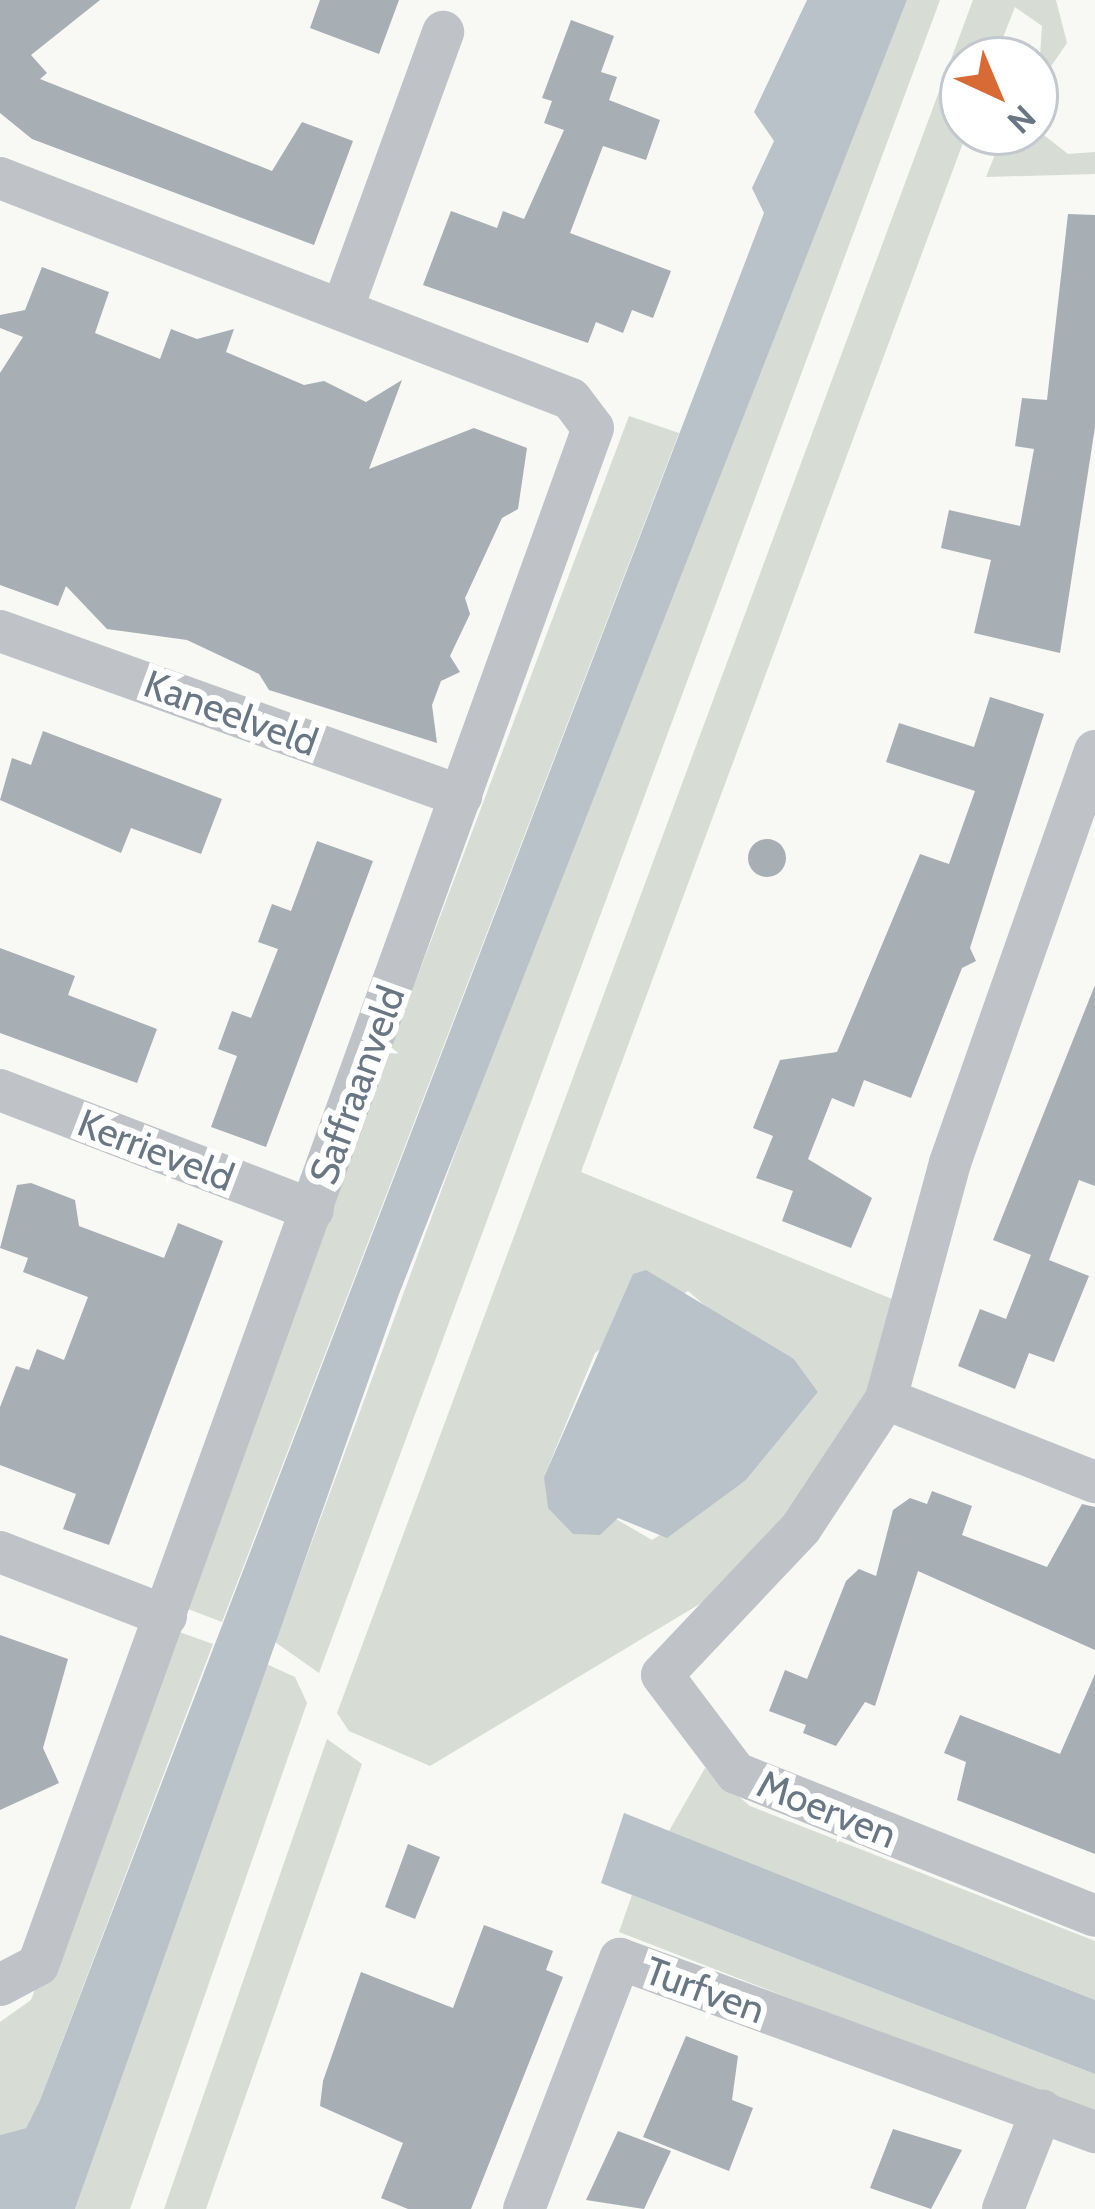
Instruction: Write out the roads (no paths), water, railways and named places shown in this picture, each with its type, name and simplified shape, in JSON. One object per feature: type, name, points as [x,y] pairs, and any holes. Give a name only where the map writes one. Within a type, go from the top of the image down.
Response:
[{"type":"street","points":[[342,310],[442,32]]},
{"type":"street","name":"Saffraanveld","points":[[0,178],[571,399],[593,428],[38,1966],[0,1984]]},
{"type":"street","name":"Kaneelveld","points":[[0,631],[461,796]]},
{"type":"street","name":"Moerven","points":[[1095,751],[950,1163],[886,1400],[801,1528],[662,1675],[736,1772],[1095,1916]]},
{"type":"street","name":"Kerrieveld","points":[[0,1090],[313,1210]]},
{"type":"street","points":[[886,1400],[1095,1482]]},
{"type":"street","points":[[0,1552],[166,1616]]},
{"type":"street","name":"Turfven","points":[[524,2209],[620,1959],[1095,2132]]},
{"type":"street","points":[[1003,2209],[1042,2110]]}]
